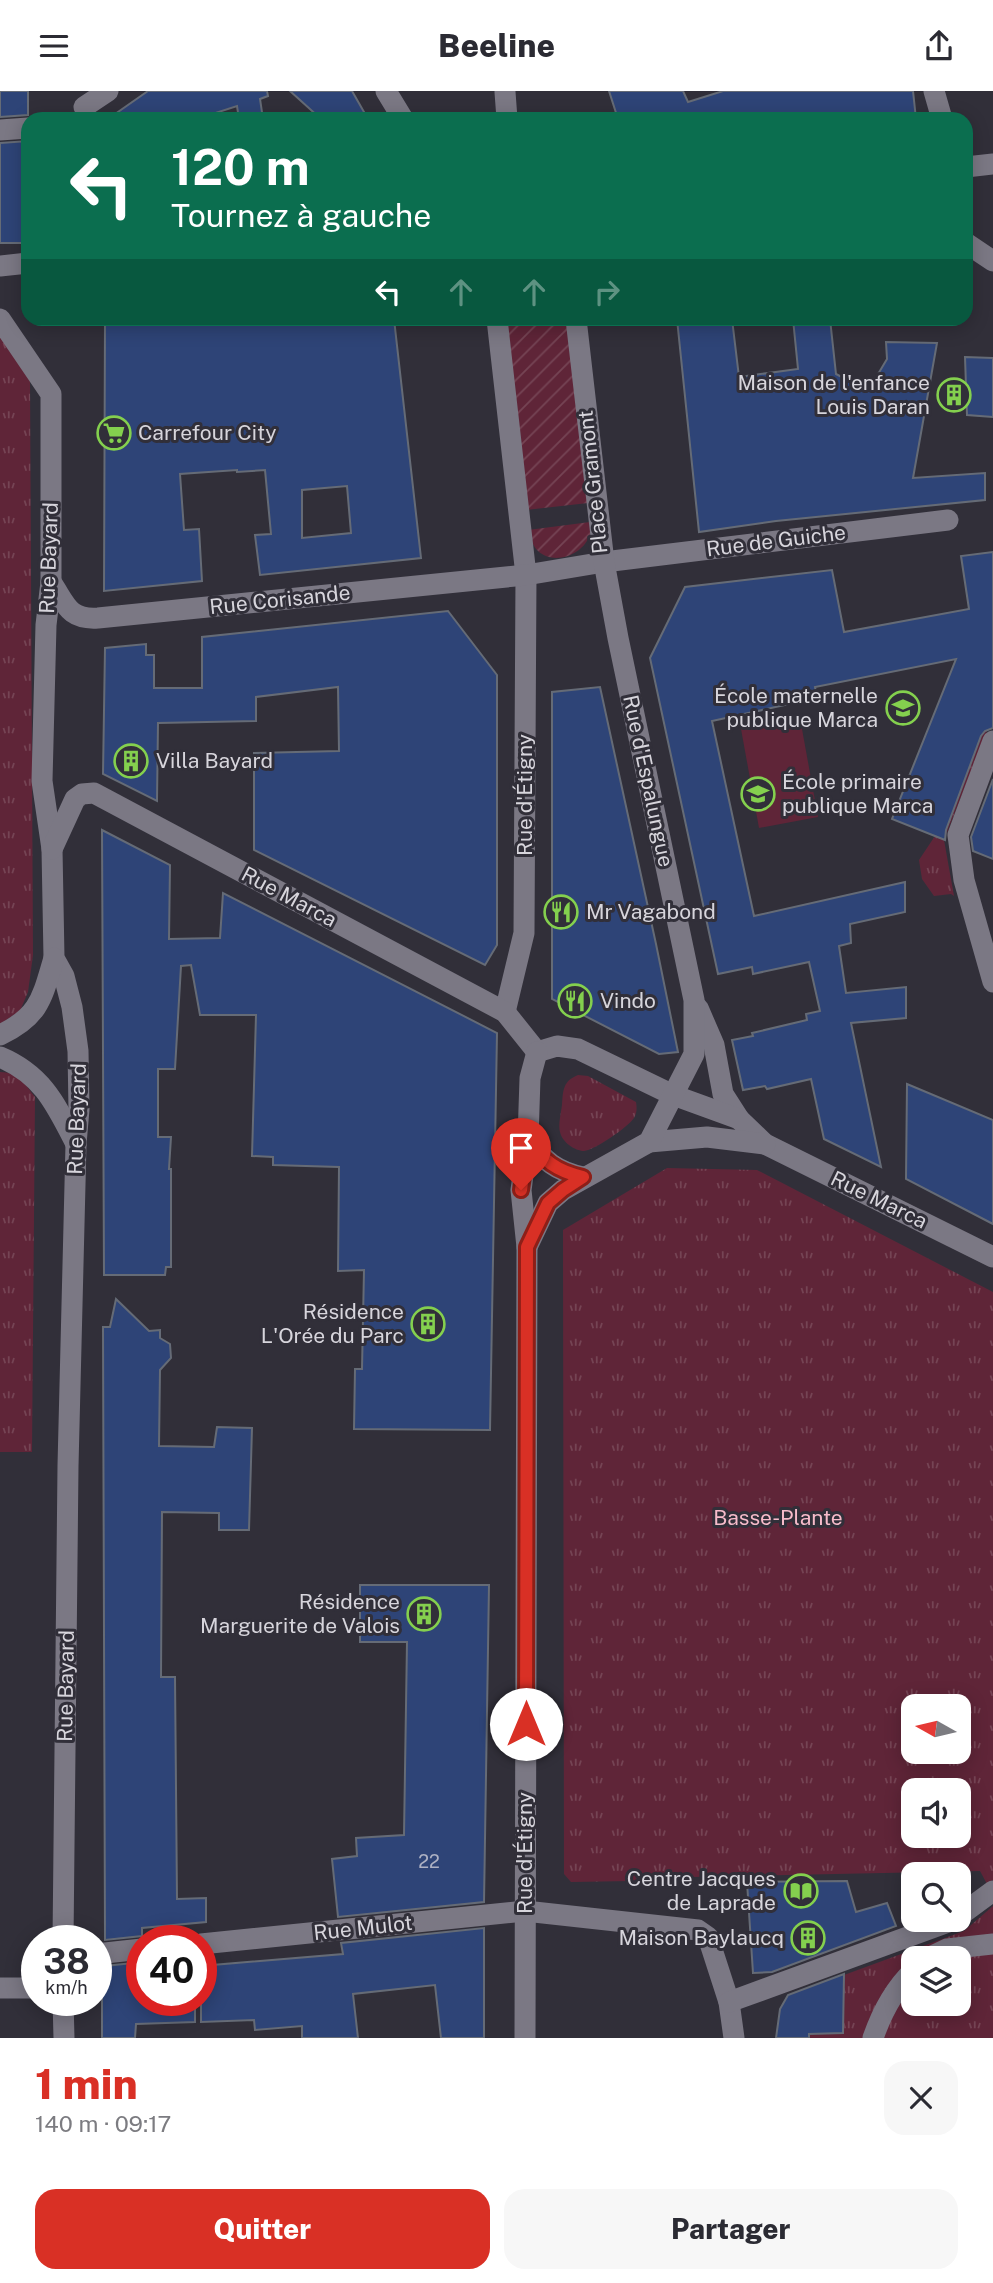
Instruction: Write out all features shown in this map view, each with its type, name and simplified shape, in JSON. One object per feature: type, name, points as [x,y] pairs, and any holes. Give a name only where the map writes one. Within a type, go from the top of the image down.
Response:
[{"type":"street","points":[[84,106],[108,91]]},
{"type":"street","points":[[386,91],[399,112]]},
{"type":"street","points":[[505,92],[506,112]]},
{"type":"street","points":[[0,130],[21,128]]},
{"type":"street","points":[[973,166],[993,164]]},
{"type":"street","points":[[973,248],[993,261]]},
{"type":"street","points":[[0,266],[21,264]]},
{"type":"street","name":"Rue Bayard","points":[[0,319],[51,394],[51,582],[46,625],[42,781],[52,849],[54,958],[64,976],[72,1007],[78,1051],[79,1109],[68,1467],[63,1925]]},
{"type":"street","points":[[498,326],[526,575]]},
{"type":"street","name":"Place Gramont","points":[[526,575],[604,562],[577,326]]},
{"type":"street","name":"Rue de Guiche","points":[[604,562],[948,520]]},
{"type":"street","name":"Rue d'Espalungue","points":[[604,562],[694,1000],[694,1055],[673,1095]]},
{"type":"street","name":"Rue Corisande","points":[[51,582],[71,614],[83,619],[526,575]]},
{"type":"street","name":"Rue d'Étigny","points":[[505,1012],[524,933],[526,575]]},
{"type":"street","points":[[993,741],[958,835],[964,880],[993,982]]},
{"type":"street","name":"Rue Marca","points":[[52,849],[75,799],[82,794],[94,793],[505,1012],[537,1052]]},
{"type":"street","points":[[0,1035],[30,1016],[43,995],[54,958]]},
{"type":"street","name":"Rue d'Espalungue","points":[[694,1000],[714,1045],[723,1094],[739,1119]]},
{"type":"street","points":[[557,1046],[578,1049],[673,1095],[649,1142],[583,1177],[566,1173],[541,1157],[528,1139],[530,1078],[537,1052],[557,1046]]},
{"type":"street","points":[[0,1057],[36,1078],[54,1101],[76,1144]]},
{"type":"street","name":"Rue Marca","points":[[673,1095],[739,1119],[765,1144],[993,1257]]},
{"type":"street","name":"Rue Marca","points":[[649,1142],[707,1137],[765,1144]]},
{"type":"street","name":"Rue d'Étigny","points":[[525,2038],[527,1247],[521,1190],[528,1139]]},
{"type":"street","name":"Rue d'Étigny","points":[[527,1247],[548,1203],[583,1177]]},
{"type":"street","points":[[971,1907],[993,1891]]},
{"type":"street","name":"Rue Mulot","points":[[217,1942],[525,1911],[698,1930],[708,1937],[730,2002],[734,2038]]},
{"type":"street","points":[[730,2002],[921,1932]]},
{"type":"street","points":[[971,1946],[993,1944]]},
{"type":"street","points":[[873,2038],[889,2001],[901,1983]]},
{"type":"street","points":[[0,1988],[21,1988]]},
{"type":"street","points":[[63,2016],[64,2038]]},
{"type":"green space","points":[[507,326],[569,326],[588,503],[526,510]]},
{"type":"green space","points":[[0,335],[30,379],[33,955],[28,992],[20,1011],[0,1024]]},
{"type":"green space","points":[[590,522],[590,534],[582,548],[560,558],[552,558],[538,551],[528,530]]},
{"type":"green space","points":[[992,696],[993,716],[944,840],[954,896],[934,896],[922,879],[919,860],[935,836]]},
{"type":"green space","points":[[800,718],[818,817],[759,828],[741,729]]},
{"type":"green space","points":[[0,1072],[16,1076],[35,1097],[32,1452],[0,1452]]},
{"type":"green space","points":[[578,1075],[588,1076],[636,1102],[637,1106],[634,1118],[625,1127],[584,1151],[569,1145],[559,1129],[565,1087],[569,1080]]},
{"type":"green space","name":"Basse-Plante","points":[[667,1168],[757,1170],[993,1292],[993,1880],[987,1884],[980,1871],[971,1871],[971,1862],[901,1862],[901,1873],[643,1878],[631,1881],[571,1882],[564,1874],[563,1230]]},
{"type":"green space","points":[[993,1906],[993,2038],[776,2038],[844,1975],[901,1954],[901,2016],[971,2016],[971,1946],[923,1946],[961,1932],[971,1932],[971,1925]]},
{"type":"building","points":[[0,91],[28,91],[28,112],[21,112],[21,116],[0,117]]},
{"type":"building","points":[[148,91],[267,91],[268,96],[260,99],[262,112],[238,112],[237,106],[219,112],[118,112]]},
{"type":"building","points":[[290,91],[352,91],[364,112],[313,112]]},
{"type":"building","points":[[609,91],[683,91],[688,102],[723,91],[913,91],[915,112],[616,112]]},
{"type":"building","points":[[21,142],[21,243],[0,243],[0,143]]},
{"type":"building","points":[[105,326],[395,326],[421,558],[260,575],[255,535],[271,534],[265,470],[180,474],[184,530],[199,529],[202,581],[104,591]],"holes":[[[347,486],[351,533],[302,538],[302,490]]]},
{"type":"building","points":[[678,326],[733,326],[739,377],[798,369],[794,326],[831,326],[836,374],[868,391],[887,359],[886,342],[937,343],[913,478],[985,473],[985,500],[776,521],[699,532]]},
{"type":"building","points":[[965,357],[993,358],[993,417],[967,415]]},
{"type":"building","points":[[993,552],[993,728],[981,736],[946,830],[945,840],[892,819],[956,659],[815,687],[817,698],[712,721],[754,916],[905,882],[905,912],[850,924],[851,943],[839,946],[846,993],[906,987],[906,1018],[851,1023],[881,1167],[824,1139],[811,1079],[767,1089],[765,1086],[743,1090],[732,1040],[807,1020],[806,1014],[820,1011],[809,962],[753,974],[752,967],[718,974],[650,658],[685,587],[832,570],[844,632],[969,609],[961,556]]},
{"type":"building","points":[[448,611],[497,675],[497,945],[485,965],[254,850],[254,753],[339,751],[338,687],[256,697],[256,721],[158,723],[157,801],[103,774],[105,648],[146,644],[146,655],[154,655],[154,688],[202,688],[202,637]]},
{"type":"building","points":[[600,687],[678,1052],[659,1054],[552,999],[552,692]]},
{"type":"building","points":[[993,779],[993,859],[973,851],[971,837]]},
{"type":"building","points":[[102,830],[170,865],[169,939],[220,938],[223,893],[497,1033],[490,1430],[354,1429],[355,1369],[362,1369],[364,1270],[338,1271],[339,1167],[273,1165],[273,1157],[252,1156],[256,1015],[200,1015],[191,965],[181,966],[175,1069],[158,1069],[158,1137],[171,1137],[171,1267],[166,1267],[165,1275],[104,1275]]},
{"type":"building","points":[[907,1084],[993,1120],[993,1224],[906,1179]]},
{"type":"building","points":[[116,1299],[149,1331],[160,1330],[160,1338],[170,1344],[171,1358],[160,1370],[159,1446],[214,1447],[217,1427],[252,1428],[249,1530],[219,1530],[219,1513],[162,1512],[161,1677],[175,1677],[177,1899],[206,1898],[206,1922],[126,1925],[126,1938],[112,1939],[112,1925],[105,1925],[103,1327],[110,1327]]},
{"type":"building","points":[[360,1585],[489,1585],[484,1902],[338,1917],[332,1859],[357,1856],[356,1838],[404,1835],[407,1642],[360,1642]]},
{"type":"building","name":"Maison Baylaucq","points":[[847,1881],[856,1912],[887,1903],[896,1926],[772,1972],[753,1973],[747,1882]]},
{"type":"building","points":[[484,1928],[484,2038],[441,2038],[435,1985],[353,1994],[358,2038],[302,2038],[302,2026],[255,2030],[254,2020],[201,2022],[201,2016],[217,2016],[217,1965],[343,1954],[341,1943]]},
{"type":"building","points":[[126,1964],[126,2016],[195,2016],[195,2022],[136,2024],[135,2038],[102,2038],[102,2016],[112,2016],[112,1965]]},
{"type":"building","points":[[844,1974],[843,2033],[809,2034],[809,2038],[776,2038],[780,2009],[788,1995]]},
{"type":"place","name":"Maison de l'enfance Louis Daran","points":[[954,395]]},
{"type":"place","name":"Carrefour City","points":[[114,433]]},
{"type":"place","name":"École maternelle publique Marca","points":[[903,708]]},
{"type":"place","name":"Villa Bayard","points":[[131,761]]},
{"type":"place","name":"École primaire publique Marca","points":[[758,794]]},
{"type":"place","name":"Mr Vagabond","points":[[561,912]]},
{"type":"place","name":"Vindo","points":[[575,1001]]},
{"type":"place","name":"Résidence L'Orée du Parc","points":[[428,1324]]},
{"type":"place","name":"Résidence Marguerite de Valois","points":[[424,1614]]},
{"type":"place","name":"Centre Jacques de Laprade","points":[[801,1891]]},
{"type":"place","name":"Maison Baylaucq","points":[[808,1938]]},
{"type":"route","points":[[521,1190],[528,1139],[541,1157],[566,1173],[583,1177],[548,1203],[527,1247],[526,1724]]}]
